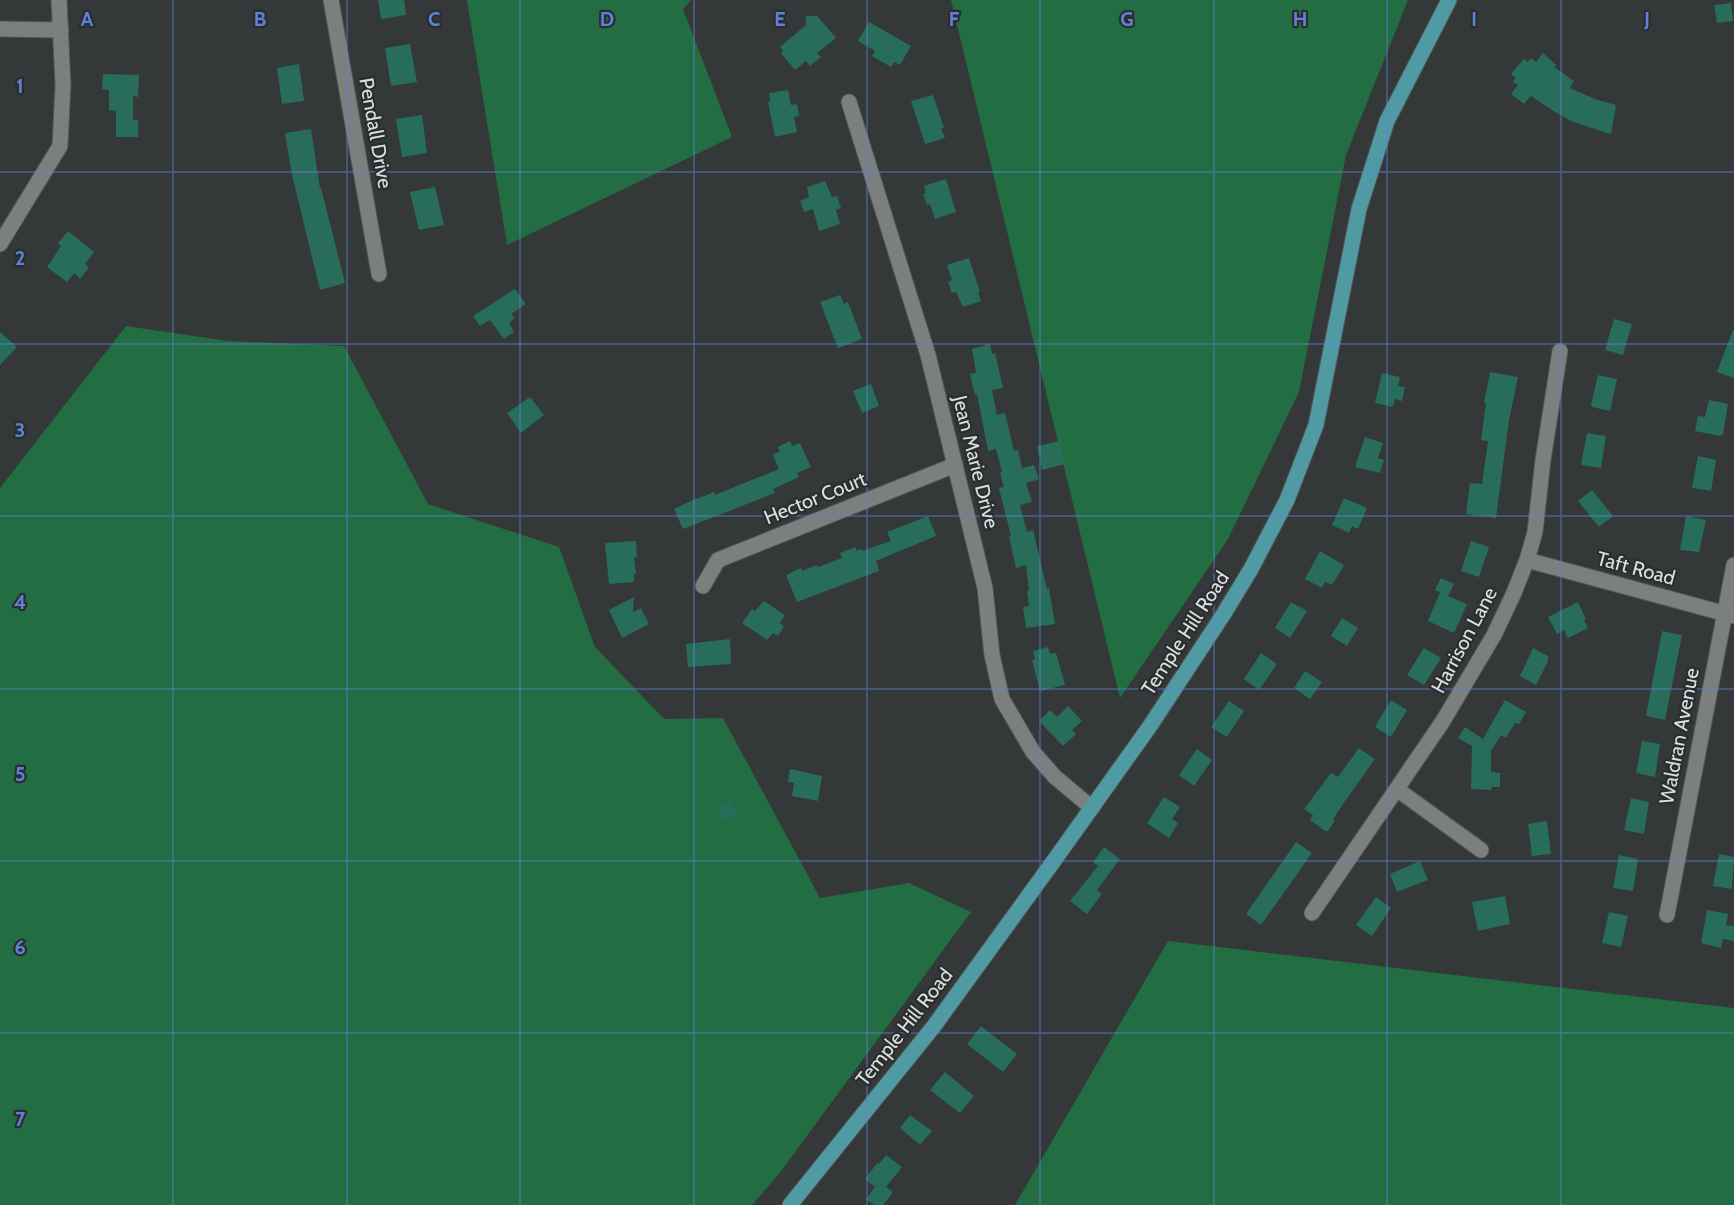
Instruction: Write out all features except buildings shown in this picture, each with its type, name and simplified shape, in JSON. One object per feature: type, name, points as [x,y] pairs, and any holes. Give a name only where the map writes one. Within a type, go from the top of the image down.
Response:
[{"type":"main road","name":"Temple Hill Road","points":[[790,1205],[934,1026],[1150,726],[1251,569],[1287,500],[1316,425],[1359,210],[1376,152],[1387,121],[1449,0]]},
{"type":"street","points":[[0,244],[60,146],[63,85],[59,0]]},
{"type":"street","name":"Pendall Drive","points":[[331,0],[379,274]]},
{"type":"street","points":[[0,29],[61,30]]},
{"type":"street","name":"Jean Marie Drive","points":[[849,102],[928,355],[985,588],[992,655],[1002,699],[1033,752],[1055,777],[1092,808]]},
{"type":"street","name":"Harrison Lane","points":[[1312,913],[1443,721],[1499,625],[1527,560],[1537,517],[1543,460],[1560,351]]},
{"type":"street","name":"Hector Court","points":[[703,586],[718,560],[955,465]]},
{"type":"street","name":"Taft Road","points":[[1527,560],[1729,615]]},
{"type":"street","name":"Waldran Avenue","points":[[1667,915],[1729,615],[1734,564]]},
{"type":"street","points":[[1398,790],[1481,850]]},
{"type":"green space","points":[[467,0],[691,0],[683,9],[732,137],[507,245]]},
{"type":"green space","points":[[951,0],[1408,0],[1346,155],[1299,392],[1228,539],[1120,698]]},
{"type":"green space","points":[[126,326],[228,341],[344,346],[428,504],[559,547],[595,647],[664,719],[723,718],[820,898],[909,883],[971,912],[779,1174],[752,1205],[0,1205],[0,488]]},
{"type":"green space","points":[[1168,941],[1734,1008],[1734,1205],[1015,1205]]}]
